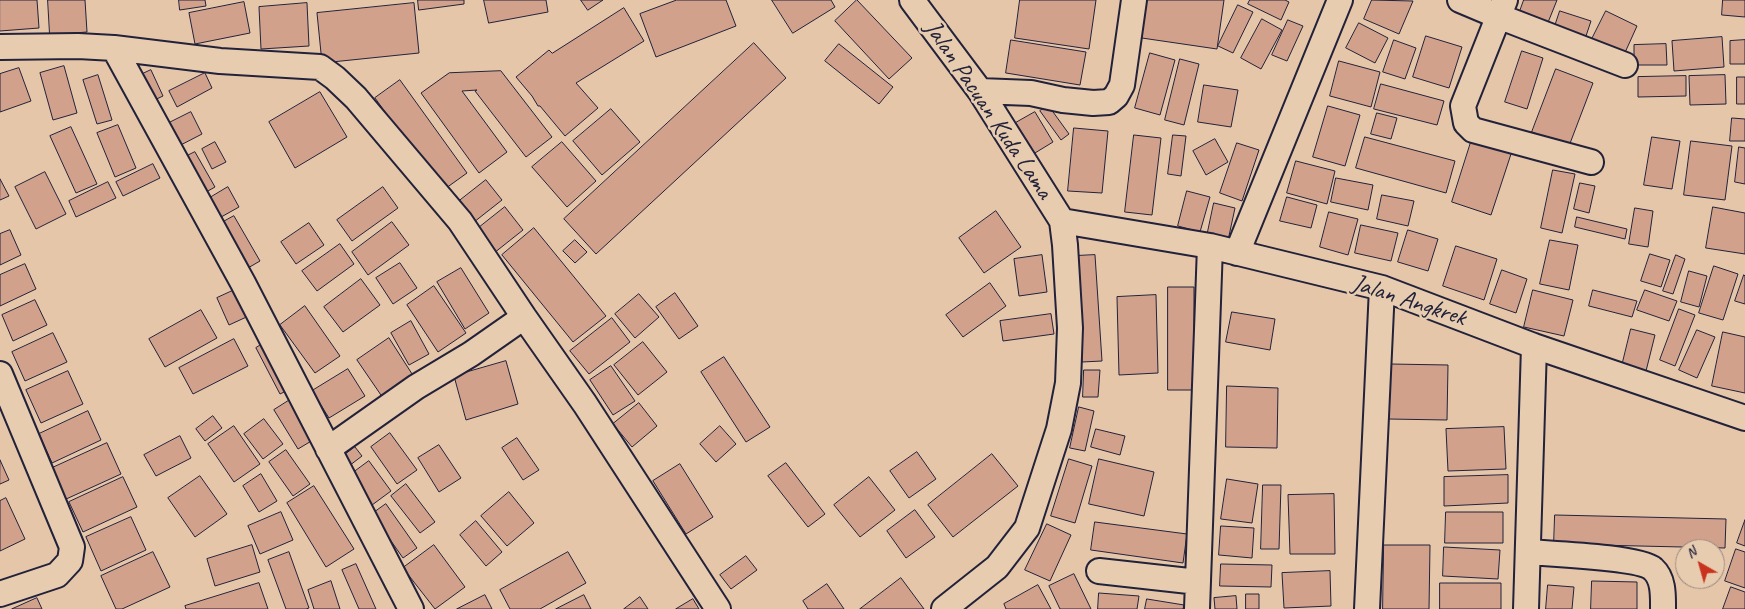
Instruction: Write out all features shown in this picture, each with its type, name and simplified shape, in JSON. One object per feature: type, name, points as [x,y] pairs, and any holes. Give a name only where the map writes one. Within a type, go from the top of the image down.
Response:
[{"type":"street","name":"Jalan Pacuan Kuda Lama","points":[[912,0],[980,91],[1062,221]]},
{"type":"street","points":[[980,91],[1031,93],[1063,100],[1093,103],[1109,102],[1116,96],[1122,85],[1134,0]]},
{"type":"street","points":[[1237,253],[1340,0]]},
{"type":"street","points":[[1460,0],[1502,8],[1625,65]]},
{"type":"street","points":[[1502,8],[1463,106],[1466,123],[1473,130],[1591,162]]},
{"type":"street","points":[[0,47],[78,46],[114,48],[220,61],[320,67],[335,78],[356,98],[460,221],[585,404],[718,609]]},
{"type":"street","points":[[114,48],[243,283],[411,609]]},
{"type":"street","points":[[944,609],[997,567],[1027,528],[1059,429],[1068,383],[1070,328],[1062,221]]},
{"type":"street","name":"Jalan Angkrek","points":[[1062,221],[1210,246],[1382,288],[1534,346],[1745,418]]},
{"type":"street","points":[[1197,609],[1210,246]]},
{"type":"street","points":[[1367,609],[1382,288]]},
{"type":"street","points":[[328,449],[524,317]]},
{"type":"street","points":[[1526,609],[1534,346]]},
{"type":"street","points":[[0,374],[72,547],[70,561],[58,576],[0,594]]},
{"type":"street","points":[[1528,552],[1623,560],[1646,565],[1653,569],[1663,588],[1663,609]]},
{"type":"street","points":[[1099,571],[1198,582]]},
{"type":"building","points":[[0,0],[37,0],[39,28],[0,31]]},
{"type":"building","points":[[48,0],[85,0],[87,32],[50,35]]},
{"type":"building","points":[[179,0],[205,0],[206,6],[180,10]]},
{"type":"building","points":[[418,0],[464,0],[464,4],[419,10]]},
{"type":"building","points":[[484,0],[546,0],[548,12],[489,23]]},
{"type":"building","points":[[581,0],[603,0],[588,10]]},
{"type":"building","points":[[677,0],[726,0],[736,26],[656,57],[640,14]]},
{"type":"building","points":[[772,0],[831,0],[835,7],[793,33]]},
{"type":"building","points":[[857,0],[912,58],[889,79],[835,21]]},
{"type":"building","points":[[1020,0],[1096,0],[1089,49],[1015,38]]},
{"type":"building","points":[[1141,0],[1224,0],[1217,49],[1135,37]]},
{"type":"building","points":[[1250,0],[1285,0],[1289,2],[1281,20],[1248,4]]},
{"type":"building","points":[[1372,0],[1413,1],[1399,34],[1364,19]]},
{"type":"building","points":[[1524,0],[1557,0],[1547,25],[1519,14]]},
{"type":"building","points":[[1723,0],[1745,0],[1745,17],[1722,15]]},
{"type":"building","points":[[244,2],[250,33],[195,44],[189,13]]},
{"type":"building","points":[[307,3],[309,46],[261,49],[259,7]]},
{"type":"building","points":[[414,3],[419,53],[322,63],[317,13]]},
{"type":"building","points":[[1238,5],[1253,12],[1233,53],[1218,46]]},
{"type":"building","points":[[624,8],[644,41],[576,83],[598,108],[565,136],[538,106],[516,77],[549,50],[552,53]]},
{"type":"building","points":[[1560,11],[1591,21],[1585,39],[1554,29]]},
{"type":"building","points":[[1606,11],[1637,26],[1623,57],[1591,41]]},
{"type":"building","points":[[1262,19],[1282,30],[1261,69],[1241,58]]},
{"type":"building","points":[[1288,20],[1303,26],[1287,61],[1272,55]]},
{"type":"building","points":[[1359,23],[1388,38],[1375,63],[1346,48]]},
{"type":"building","points":[[1426,36],[1462,47],[1449,88],[1413,77]]},
{"type":"building","points":[[1722,37],[1724,67],[1674,71],[1672,41]]},
{"type":"building","points":[[1011,40],[1086,52],[1080,85],[1006,73]]},
{"type":"building","points":[[1394,40],[1416,48],[1405,79],[1383,72]]},
{"type":"building","points":[[1745,40],[1745,64],[1730,64],[1730,41]]},
{"type":"building","points":[[754,43],[786,78],[596,254],[564,219]]},
{"type":"building","points":[[839,44],[893,87],[879,104],[825,61]]},
{"type":"building","points":[[1666,44],[1667,65],[1634,65],[1634,45]]},
{"type":"building","points":[[1522,51],[1543,58],[1527,109],[1505,102]]},
{"type":"building","points":[[1150,53],[1175,60],[1160,115],[1135,108]]},
{"type":"building","points":[[1180,59],[1199,64],[1184,125],[1165,120]]},
{"type":"building","points":[[1339,61],[1380,72],[1371,107],[1330,96]]},
{"type":"building","points":[[64,66],[77,113],[53,120],[40,73]]},
{"type":"building","points":[[19,68],[31,101],[0,112],[0,74]]},
{"type":"building","points":[[1556,69],[1593,83],[1569,146],[1532,132]]},
{"type":"building","points":[[151,70],[163,96],[146,104],[134,78]]},
{"type":"building","points":[[501,71],[552,137],[526,157],[475,91],[477,90],[462,91],[507,152],[479,173],[421,93],[449,73]]},
{"type":"building","points":[[205,73],[212,88],[177,107],[169,91]]},
{"type":"building","points":[[98,75],[112,120],[97,124],[83,80]]},
{"type":"building","points":[[1725,75],[1726,104],[1690,105],[1689,76]]},
{"type":"building","points":[[1686,76],[1686,96],[1638,97],[1638,77]]},
{"type":"building","points":[[1737,77],[1745,77],[1745,104],[1737,104]]},
{"type":"building","points":[[400,80],[467,173],[442,191],[375,98]]},
{"type":"building","points":[[1381,84],[1444,101],[1437,125],[1374,109]]},
{"type":"building","points":[[1204,85],[1238,90],[1231,127],[1198,122]]},
{"type":"building","points":[[320,92],[347,137],[295,168],[269,122]]},
{"type":"building","points":[[1048,105],[1069,134],[1061,140],[1040,111]]},
{"type":"building","points":[[1328,106],[1360,115],[1345,166],[1313,157]]},
{"type":"building","points":[[611,109],[640,142],[602,175],[573,141]]},
{"type":"building","points":[[191,112],[202,134],[173,149],[161,127]]},
{"type":"building","points":[[1035,112],[1053,142],[1030,156],[1012,125]]},
{"type":"building","points":[[1377,113],[1397,118],[1391,139],[1371,134]]},
{"type":"building","points":[[1732,118],[1745,119],[1745,141],[1730,141]]},
{"type":"building","points":[[118,125],[136,168],[115,177],[97,133]]},
{"type":"building","points":[[71,127],[97,184],[76,193],[50,136]]},
{"type":"building","points":[[1074,128],[1108,131],[1102,193],[1068,191]]},
{"type":"building","points":[[1134,135],[1161,138],[1152,215],[1125,212]]},
{"type":"building","points":[[1173,135],[1186,136],[1181,176],[1168,174]]},
{"type":"building","points":[[1365,137],[1455,161],[1446,193],[1356,168]]},
{"type":"building","points":[[1652,137],[1680,141],[1672,189],[1644,185]]},
{"type":"building","points":[[1215,139],[1228,162],[1206,175],[1193,151]]},
{"type":"building","points":[[1472,139],[1512,151],[1491,215],[1452,202]]},
{"type":"building","points":[[1691,141],[1732,146],[1725,200],[1684,195]]},
{"type":"building","points":[[215,142],[226,162],[212,169],[202,149]]},
{"type":"building","points":[[562,142],[596,181],[567,207],[532,167]]},
{"type":"building","points":[[1237,143],[1259,150],[1242,201],[1220,193]]},
{"type":"building","points":[[1739,147],[1745,148],[1745,184],[1735,182]]},
{"type":"building","points":[[195,152],[215,187],[199,196],[179,160]]},
{"type":"building","points":[[1296,161],[1335,171],[1327,204],[1287,193]]},
{"type":"building","points":[[153,164],[160,178],[123,196],[116,182]]},
{"type":"building","points":[[1553,170],[1575,174],[1562,233],[1541,228]]},
{"type":"building","points":[[45,172],[66,214],[36,229],[15,187]]},
{"type":"building","points":[[1336,178],[1373,185],[1368,210],[1331,202]]},
{"type":"building","points":[[0,179],[9,196],[0,200]]},
{"type":"building","points":[[486,180],[502,200],[474,222],[458,202]]},
{"type":"building","points":[[108,182],[116,198],[76,217],[69,201]]},
{"type":"building","points":[[1580,183],[1595,186],[1589,213],[1574,209]]},
{"type":"building","points":[[228,187],[239,207],[214,221],[203,202]]},
{"type":"building","points":[[383,187],[398,208],[352,241],[337,220]]},
{"type":"building","points":[[1187,191],[1210,197],[1200,232],[1178,226]]},
{"type":"building","points":[[1382,195],[1414,201],[1408,226],[1377,219]]},
{"type":"building","points":[[1287,197],[1317,205],[1311,228],[1280,221]]},
{"type":"building","points":[[1214,203],[1235,208],[1227,245],[1206,241]]},
{"type":"building","points":[[505,207],[523,230],[494,253],[476,230]]},
{"type":"building","points":[[1713,207],[1745,213],[1745,254],[1706,248]]},
{"type":"building","points":[[1635,208],[1653,211],[1648,247],[1629,244]]},
{"type":"building","points":[[996,211],[1021,247],[984,273],[959,238]]},
{"type":"building","points":[[1329,212],[1358,219],[1348,255],[1320,247]]},
{"type":"building","points":[[234,216],[260,261],[241,272],[216,226]]},
{"type":"building","points":[[1577,217],[1627,229],[1625,239],[1575,227]]},
{"type":"building","points":[[392,222],[409,245],[368,275],[352,252]]},
{"type":"building","points":[[309,223],[324,245],[296,264],[281,242]]},
{"type":"building","points":[[1361,225],[1398,233],[1391,261],[1355,253]]},
{"type":"building","points":[[534,228],[606,316],[573,342],[502,255]]},
{"type":"building","points":[[10,230],[21,255],[0,265],[0,234]]},
{"type":"building","points":[[1408,230],[1438,239],[1428,271],[1398,262]]},
{"type":"building","points":[[575,240],[587,252],[575,263],[563,251]]},
{"type":"building","points":[[1550,240],[1578,245],[1569,290],[1540,284]]},
{"type":"building","points":[[340,244],[354,264],[317,291],[302,271]]},
{"type":"building","points":[[1456,246],[1497,259],[1484,300],[1443,286]]},
{"type":"building","points":[[1650,254],[1670,260],[1661,287],[1641,281]]},
{"type":"building","points":[[1042,255],[1047,292],[1019,296],[1014,259]]},
{"type":"building","points":[[1095,255],[1102,361],[1082,362],[1075,256]]},
{"type":"building","points":[[1676,255],[1685,259],[1673,294],[1663,291]]},
{"type":"building","points":[[400,263],[417,288],[393,304],[376,278]]},
{"type":"building","points":[[25,264],[36,289],[0,306],[0,275]]},
{"type":"building","points":[[1714,266],[1738,274],[1723,320],[1699,313]]},
{"type":"building","points":[[461,268],[489,313],[465,329],[437,282]]},
{"type":"building","points":[[1502,270],[1527,279],[1516,313],[1490,304]]},
{"type":"building","points":[[1689,271],[1707,276],[1699,307],[1681,302]]},
{"type":"building","points":[[1745,276],[1745,304],[1735,301]]},
{"type":"building","points":[[361,279],[380,305],[343,332],[324,307]]},
{"type":"building","points":[[990,283],[1006,306],[963,337],[946,315]]},
{"type":"building","points":[[434,286],[466,333],[438,352],[407,305]]},
{"type":"building","points":[[241,287],[253,314],[229,325],[217,298]]},
{"type":"building","points":[[1168,287],[1194,287],[1194,390],[1168,390]]},
{"type":"building","points":[[1533,290],[1573,300],[1564,336],[1524,327]]},
{"type":"building","points":[[1593,290],[1637,301],[1632,317],[1589,306]]},
{"type":"building","points":[[1645,290],[1677,301],[1669,321],[1637,310]]},
{"type":"building","points":[[675,293],[698,326],[679,339],[656,307]]},
{"type":"building","points":[[639,294],[659,317],[635,338],[615,314]]},
{"type":"building","points":[[1156,295],[1158,373],[1119,375],[1117,297]]},
{"type":"building","points":[[35,300],[47,325],[13,341],[2,315]]},
{"type":"building","points":[[305,306],[340,356],[315,373],[280,325]]},
{"type":"building","points":[[1679,309],[1695,315],[1675,366],[1660,360]]},
{"type":"building","points":[[201,310],[217,338],[165,367],[149,339]]},
{"type":"building","points":[[1232,312],[1275,319],[1270,350],[1226,342]]},
{"type":"building","points":[[1051,314],[1054,334],[1003,341],[1000,321]]},
{"type":"building","points":[[612,318],[630,342],[589,374],[570,351]]},
{"type":"building","points":[[411,321],[429,354],[409,365],[391,333]]},
{"type":"building","points":[[1631,329],[1655,335],[1646,371],[1622,366]]},
{"type":"building","points":[[1697,330],[1715,337],[1697,378],[1679,370]]},
{"type":"building","points":[[1723,332],[1745,337],[1745,393],[1712,386]]},
{"type":"building","points":[[53,333],[67,362],[25,381],[12,352]]},
{"type":"building","points":[[389,338],[414,377],[383,398],[357,360]]},
{"type":"building","points":[[234,339],[248,366],[193,394],[179,368]]},
{"type":"building","points":[[267,341],[292,388],[280,394],[256,348]]},
{"type":"building","points":[[643,342],[667,372],[638,395],[614,365]]},
{"type":"building","points":[[724,357],[770,427],[746,442],[701,372]]},
{"type":"building","points":[[506,361],[518,404],[466,420],[454,376]]},
{"type":"building","points":[[1390,364],[1448,365],[1447,420],[1388,419]]},
{"type":"building","points":[[611,366],[635,401],[613,415],[590,380]]},
{"type":"building","points":[[348,369],[365,396],[329,418],[312,391]]},
{"type":"building","points":[[1084,370],[1100,370],[1098,397],[1083,397]]},
{"type":"building","points":[[68,371],[83,404],[41,423],[26,390]]},
{"type":"building","points":[[1227,386],[1278,388],[1277,448],[1226,447]]},
{"type":"building","points":[[293,398],[318,437],[298,449],[274,410]]},
{"type":"building","points":[[639,403],[657,426],[632,447],[613,424]]},
{"type":"building","points":[[1079,407],[1094,411],[1085,451],[1070,448]]},
{"type":"building","points":[[88,411],[101,440],[52,463],[39,434]]},
{"type":"building","points":[[213,416],[222,428],[205,441],[196,429]]},
{"type":"building","points":[[264,419],[283,444],[263,459],[244,434]]},
{"type":"building","points":[[234,426],[260,464],[234,482],[208,444]]},
{"type":"building","points":[[720,426],[736,444],[716,462],[700,444]]},
{"type":"building","points":[[1504,427],[1506,469],[1448,471],[1446,429]]},
{"type":"building","points":[[1096,429],[1125,436],[1120,455],[1091,447]]},
{"type":"building","points":[[390,433],[417,470],[397,484],[371,447]]},
{"type":"building","points":[[180,436],[191,458],[156,476],[144,455]]},
{"type":"building","points":[[517,438],[539,470],[523,480],[502,448]]},
{"type":"building","points":[[107,443],[121,474],[64,500],[50,469]]},
{"type":"building","points":[[439,445],[461,478],[439,492],[418,458]]},
{"type":"building","points":[[355,447],[362,456],[345,469],[338,460]]},
{"type":"building","points":[[286,450],[310,484],[293,496],[269,462]]},
{"type":"building","points":[[917,452],[936,479],[909,498],[890,471]]},
{"type":"building","points":[[992,454],[1018,486],[953,537],[928,505]]},
{"type":"building","points":[[1069,459],[1092,466],[1075,523],[1051,516]]},
{"type":"building","points":[[1099,459],[1154,472],[1144,516],[1089,504]]},
{"type":"building","points":[[0,460],[9,480],[0,484]]},
{"type":"building","points":[[369,461],[391,491],[368,508],[346,478]]},
{"type":"building","points":[[786,463],[825,514],[808,527],[768,476]]},
{"type":"building","points":[[680,464],[713,517],[686,534],[653,481]]},
{"type":"building","points":[[261,474],[277,501],[259,512],[243,486]]},
{"type":"building","points":[[1508,475],[1508,503],[1444,506],[1444,477]]},
{"type":"building","points":[[200,476],[227,514],[195,537],[168,498]]},
{"type":"building","points":[[123,477],[137,507],[83,532],[69,502]]},
{"type":"building","points":[[869,477],[895,510],[860,537],[834,505]]},
{"type":"building","points":[[1227,479],[1258,484],[1252,523],[1221,519]]},
{"type":"building","points":[[406,484],[435,522],[420,533],[391,496]]},
{"type":"building","points":[[1263,485],[1281,485],[1279,549],[1261,549]]},
{"type":"building","points":[[314,486],[354,549],[326,567],[287,503]]},
{"type":"building","points":[[509,492],[534,523],[507,546],[481,516]]},
{"type":"building","points":[[1334,494],[1335,554],[1290,554],[1288,495]]},
{"type":"building","points":[[6,498],[25,539],[0,551],[0,501]]},
{"type":"building","points":[[386,504],[417,548],[403,558],[372,514]]},
{"type":"building","points":[[915,510],[935,537],[906,558],[887,531]]},
{"type":"building","points":[[281,512],[293,540],[260,554],[248,526]]},
{"type":"building","points":[[1446,512],[1503,512],[1503,543],[1445,543]]},
{"type":"building","points":[[1555,515],[1726,519],[1725,548],[1725,539],[1675,539],[1675,547],[1554,544]]},
{"type":"building","points":[[131,517],[146,550],[101,571],[86,537]]},
{"type":"building","points":[[1745,520],[1745,546],[1737,543]]},
{"type":"building","points":[[476,521],[502,552],[486,566],[460,535]]},
{"type":"building","points":[[1095,522],[1187,534],[1183,563],[1091,550]]},
{"type":"building","points":[[1047,524],[1071,535],[1050,581],[1025,570]]},
{"type":"building","points":[[1221,526],[1254,528],[1252,558],[1219,555]]},
{"type":"building","points":[[252,545],[260,572],[215,586],[207,559]]},
{"type":"building","points":[[434,545],[465,587],[435,609],[403,568]]},
{"type":"building","points":[[1384,545],[1430,545],[1429,609],[1383,609]]},
{"type":"building","points":[[1444,547],[1500,550],[1498,579],[1443,576]]},
{"type":"building","points":[[1736,549],[1745,552],[1745,588],[1725,581]]},
{"type":"building","points":[[153,552],[170,587],[122,609],[116,609],[101,576]]},
{"type":"building","points":[[289,552],[309,608],[306,609],[286,609],[268,560]]},
{"type":"building","points":[[568,552],[586,583],[540,609],[510,609],[500,590]]},
{"type":"building","points":[[746,556],[757,570],[731,589],[720,575]]},
{"type":"building","points":[[356,564],[376,609],[359,609],[342,570]]},
{"type":"building","points":[[1221,564],[1272,565],[1271,587],[1220,586]]},
{"type":"building","points":[[1330,571],[1331,606],[1284,608],[1282,573]]},
{"type":"building","points":[[1074,574],[1091,609],[1060,609],[1049,586]]},
{"type":"building","points":[[901,578],[924,609],[860,609]]},
{"type":"building","points":[[331,581],[340,609],[314,609],[308,590]]},
{"type":"building","points":[[1592,581],[1637,582],[1637,609],[1591,609]]},
{"type":"building","points":[[259,583],[268,609],[186,609],[185,606]]},
{"type":"building","points":[[1440,583],[1501,583],[1501,609],[1440,609]]},
{"type":"building","points":[[827,584],[844,609],[808,609],[803,601]]},
{"type":"building","points":[[1038,585],[1051,609],[1006,609],[1004,604]]},
{"type":"building","points":[[1548,585],[1574,587],[1572,609],[1546,609]]},
{"type":"building","points":[[1731,587],[1745,592],[1745,609],[1723,609]]},
{"type":"building","points":[[1099,593],[1139,596],[1137,609],[1098,609]]},
{"type":"building","points":[[1246,594],[1259,594],[1259,609],[1246,609]]},
{"type":"building","points":[[485,595],[492,609],[457,609]]},
{"type":"building","points":[[584,595],[591,609],[556,609]]},
{"type":"building","points":[[1236,596],[1237,609],[1215,609],[1214,598]]},
{"type":"building","points":[[640,597],[648,609],[624,609]]},
{"type":"building","points":[[37,598],[42,609],[12,609]]},
{"type":"building","points":[[693,599],[699,609],[676,609]]},
{"type":"building","points":[[1147,599],[1184,605],[1183,609],[1145,609]]}]
